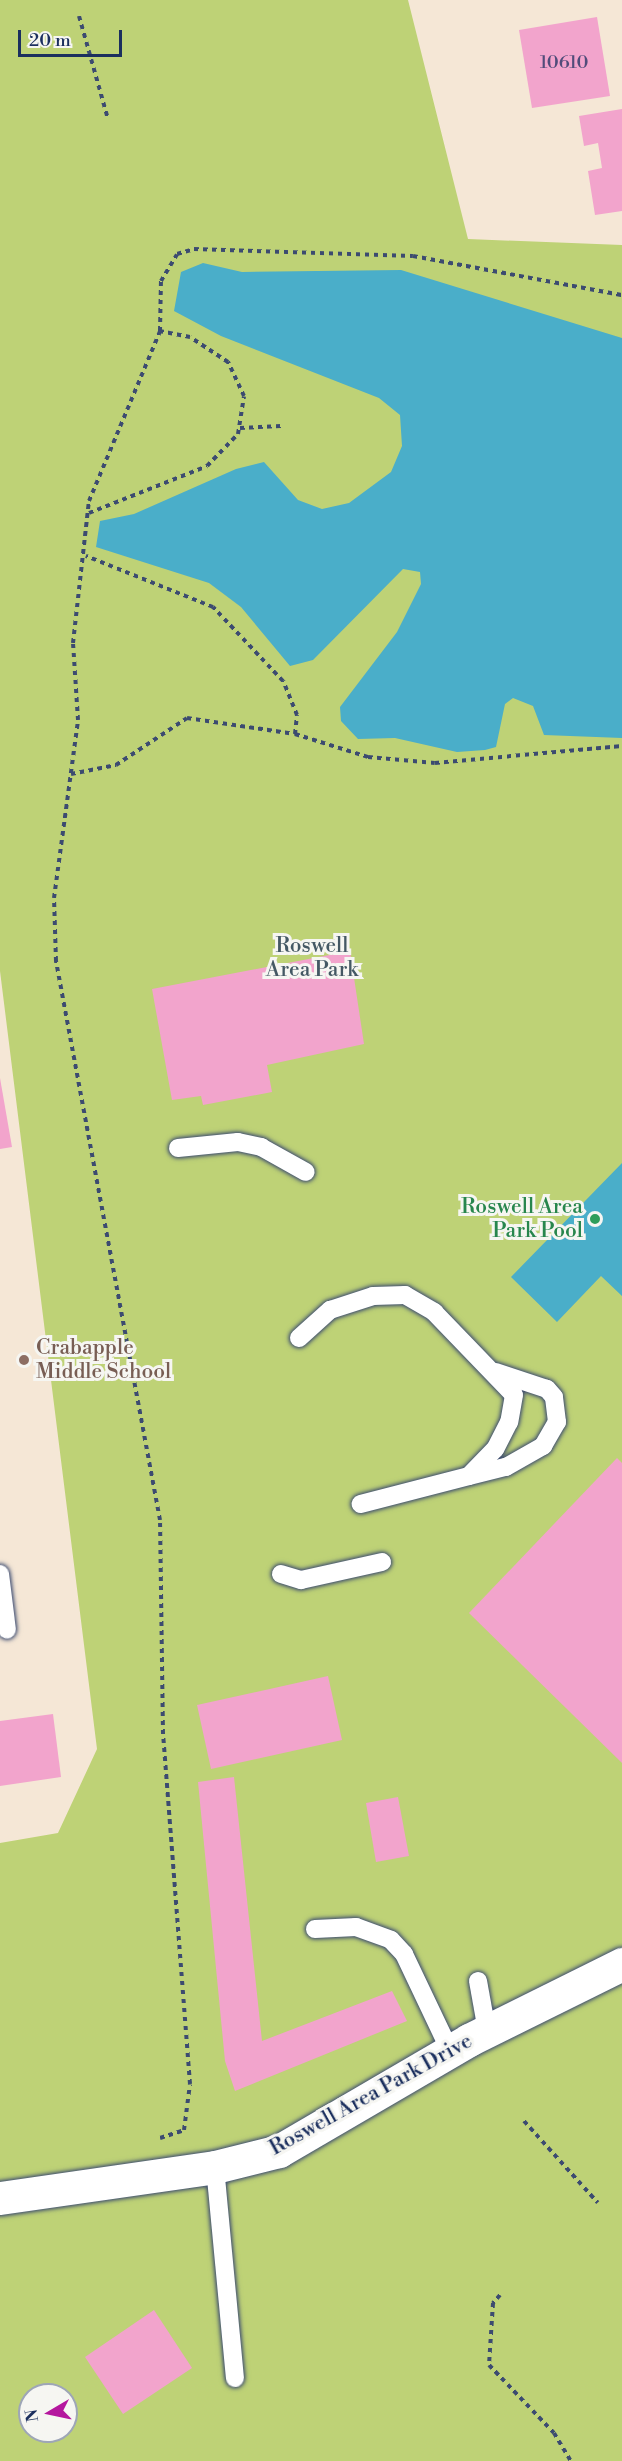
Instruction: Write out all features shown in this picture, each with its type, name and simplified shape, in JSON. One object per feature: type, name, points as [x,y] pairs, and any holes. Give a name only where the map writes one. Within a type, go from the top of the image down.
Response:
[{"type":"street","name":"Roswell Area Park Drive","points":[[0,2198],[214,2167],[279,2151],[450,2051],[622,1965]]},
{"type":"lane","points":[[178,1148],[238,1142],[306,1172]]},
{"type":"lane","points":[[299,1338],[330,1310],[397,1293],[434,1312],[495,1371],[514,1395],[514,1408],[495,1449],[469,1476]]},
{"type":"lane","points":[[361,1504],[506,1467],[543,1446],[557,1422],[554,1396],[547,1389],[495,1371]]},
{"type":"lane","points":[[281,1574],[301,1580],[382,1562]]},
{"type":"lane","points":[[0,1574],[7,1630]]},
{"type":"lane","points":[[315,1929],[356,1927],[391,1940],[404,1954],[450,2051]]},
{"type":"lane","points":[[478,1981],[487,2031]]},
{"type":"lane","points":[[214,2167],[235,2378]]},
{"type":"path","points":[[79,16],[108,119]]},
{"type":"path","points":[[184,2130],[190,2084],[163,1734],[160,1520],[56,961],[54,898],[78,720],[73,643],[86,556],[89,513],[133,387],[160,331],[166,267],[177,254],[194,249],[446,260],[622,295]]},
{"type":"path","points":[[89,513],[207,466],[240,428],[244,396],[228,362],[190,337],[160,331]]},
{"type":"path","points":[[240,428],[281,426]]},
{"type":"path","points":[[86,556],[213,607],[283,681],[297,715],[295,734]]},
{"type":"path","points":[[71,774],[116,765],[187,717],[295,734],[368,757],[435,762],[622,746]]},
{"type":"path","points":[[524,2121],[598,2203]]},
{"type":"path","points":[[500,2295],[493,2303],[489,2365],[554,2433],[571,2461]]},
{"type":"green space","name":"Roswell Area Park","points":[[0,0],[408,0],[468,239],[622,245],[622,2461],[0,2461],[0,1843],[58,1833],[97,1749],[0,971]]},
{"type":"water","points":[[203,263],[242,272],[401,270],[622,338],[622,738],[544,735],[533,706],[513,698],[505,704],[496,747],[485,750],[457,752],[395,738],[358,739],[341,721],[340,707],[397,632],[421,584],[420,572],[403,569],[313,660],[290,666],[241,607],[209,583],[96,547],[100,521],[134,514],[236,469],[264,462],[298,500],[322,509],[349,503],[391,472],[402,446],[400,415],[379,398],[221,336],[174,311],[181,272]]},
{"type":"water","name":"Roswell Area Park Pool","points":[[622,1163],[622,1296],[601,1276],[557,1322],[511,1277]]},
{"type":"building","points":[[597,17],[610,96],[532,108],[519,30]]},
{"type":"building","points":[[622,109],[622,211],[595,215],[588,171],[602,168],[598,143],[584,146],[579,116]]},
{"type":"building","points":[[350,951],[364,1044],[267,1065],[272,1092],[203,1105],[201,1096],[172,1100],[152,989]]},
{"type":"building","points":[[0,1078],[12,1147],[0,1149]]},
{"type":"building","points":[[617,1458],[622,1463],[622,1763],[469,1613]]},
{"type":"building","points":[[328,1676],[342,1740],[211,1769],[197,1705]]},
{"type":"building","points":[[53,1714],[61,1777],[0,1786],[0,1721]]},
{"type":"building","points":[[234,1777],[262,2041],[392,1991],[407,2021],[235,2091],[225,2061],[198,1782]]},
{"type":"building","points":[[398,1797],[409,1856],[376,1862],[366,1803]]},
{"type":"building","points":[[154,2310],[192,2368],[123,2414],[85,2357]]},
{"type":"place","name":"Roswell Area Park Pool","points":[[595,1219]]},
{"type":"place","name":"Crabapple Middle School","points":[[24,1360]]}]
